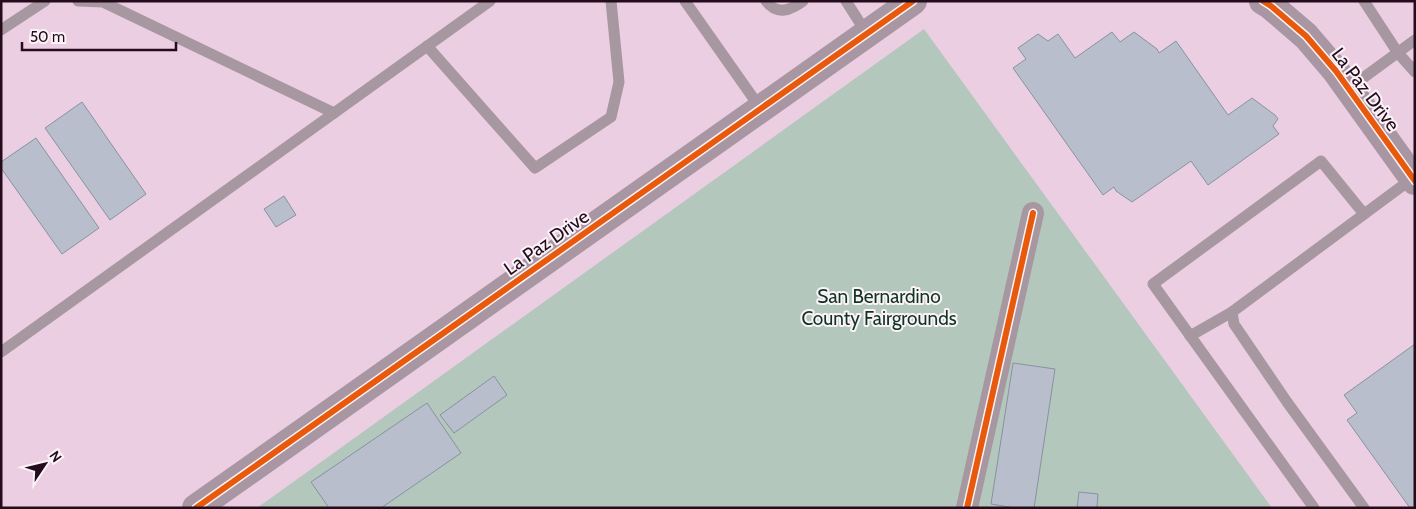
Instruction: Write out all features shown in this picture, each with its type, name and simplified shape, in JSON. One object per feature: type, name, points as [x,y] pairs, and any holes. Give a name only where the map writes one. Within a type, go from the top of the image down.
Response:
[{"type":"street","name":"La Paz Drive","points":[[196,508],[914,1]]},
{"type":"street","name":"La Paz Drive","points":[[1263,1],[1272,6],[1306,36],[1336,71],[1414,180]]},
{"type":"street","points":[[967,508],[1033,212]]},
{"type":"lane","points":[[1,30],[45,1]]},
{"type":"lane","points":[[78,1],[103,2],[334,113]]},
{"type":"lane","points":[[1,352],[490,1]]},
{"type":"lane","points":[[427,46],[535,168],[611,117],[619,82],[611,1]]},
{"type":"lane","points":[[685,1],[761,110]]},
{"type":"lane","points":[[766,1],[769,6],[783,10],[792,9],[803,1]]},
{"type":"lane","points":[[846,1],[867,34]]},
{"type":"lane","points":[[1364,1],[1398,53],[1415,72]]},
{"type":"lane","points":[[1348,89],[1415,40]]},
{"type":"lane","points":[[1314,508],[1153,284],[1321,161],[1364,214]]},
{"type":"lane","points":[[1190,336],[1232,312],[1364,214],[1414,180]]},
{"type":"lane","points":[[1232,312],[1234,324],[1364,508]]},
{"type":"green space","name":"San Bernardino County Fairgrounds","points":[[924,29],[1272,508],[257,508]]},
{"type":"building","points":[[1112,32],[1120,42],[1134,32],[1157,49],[1159,53],[1176,41],[1228,115],[1252,98],[1278,119],[1273,126],[1279,134],[1208,185],[1191,161],[1132,202],[1116,191],[1114,187],[1103,195],[1013,68],[1026,59],[1018,48],[1038,34],[1048,41],[1058,34],[1075,58]]},
{"type":"building","points":[[82,102],[146,194],[110,220],[45,128]]},
{"type":"building","points":[[36,138],[99,228],[62,254],[1,168],[1,162]]},
{"type":"building","points":[[284,196],[296,215],[276,227],[264,209]]},
{"type":"building","points":[[1415,344],[1415,508],[1410,508],[1347,420],[1357,413],[1344,395]]},
{"type":"building","points":[[1013,363],[1055,369],[1034,508],[1015,508],[991,504]]},
{"type":"building","points":[[494,376],[507,395],[454,433],[440,415]]},
{"type":"building","points":[[427,403],[461,453],[381,508],[329,508],[311,482]]},
{"type":"building","points":[[1079,492],[1098,494],[1097,507],[1101,508],[1077,508]]},
{"type":"cycle path","points":[[196,508],[913,1]]},
{"type":"cycle path","points":[[1263,1],[1306,36],[1336,71],[1415,181]]},
{"type":"cycle path","points":[[967,508],[1033,213]]}]
